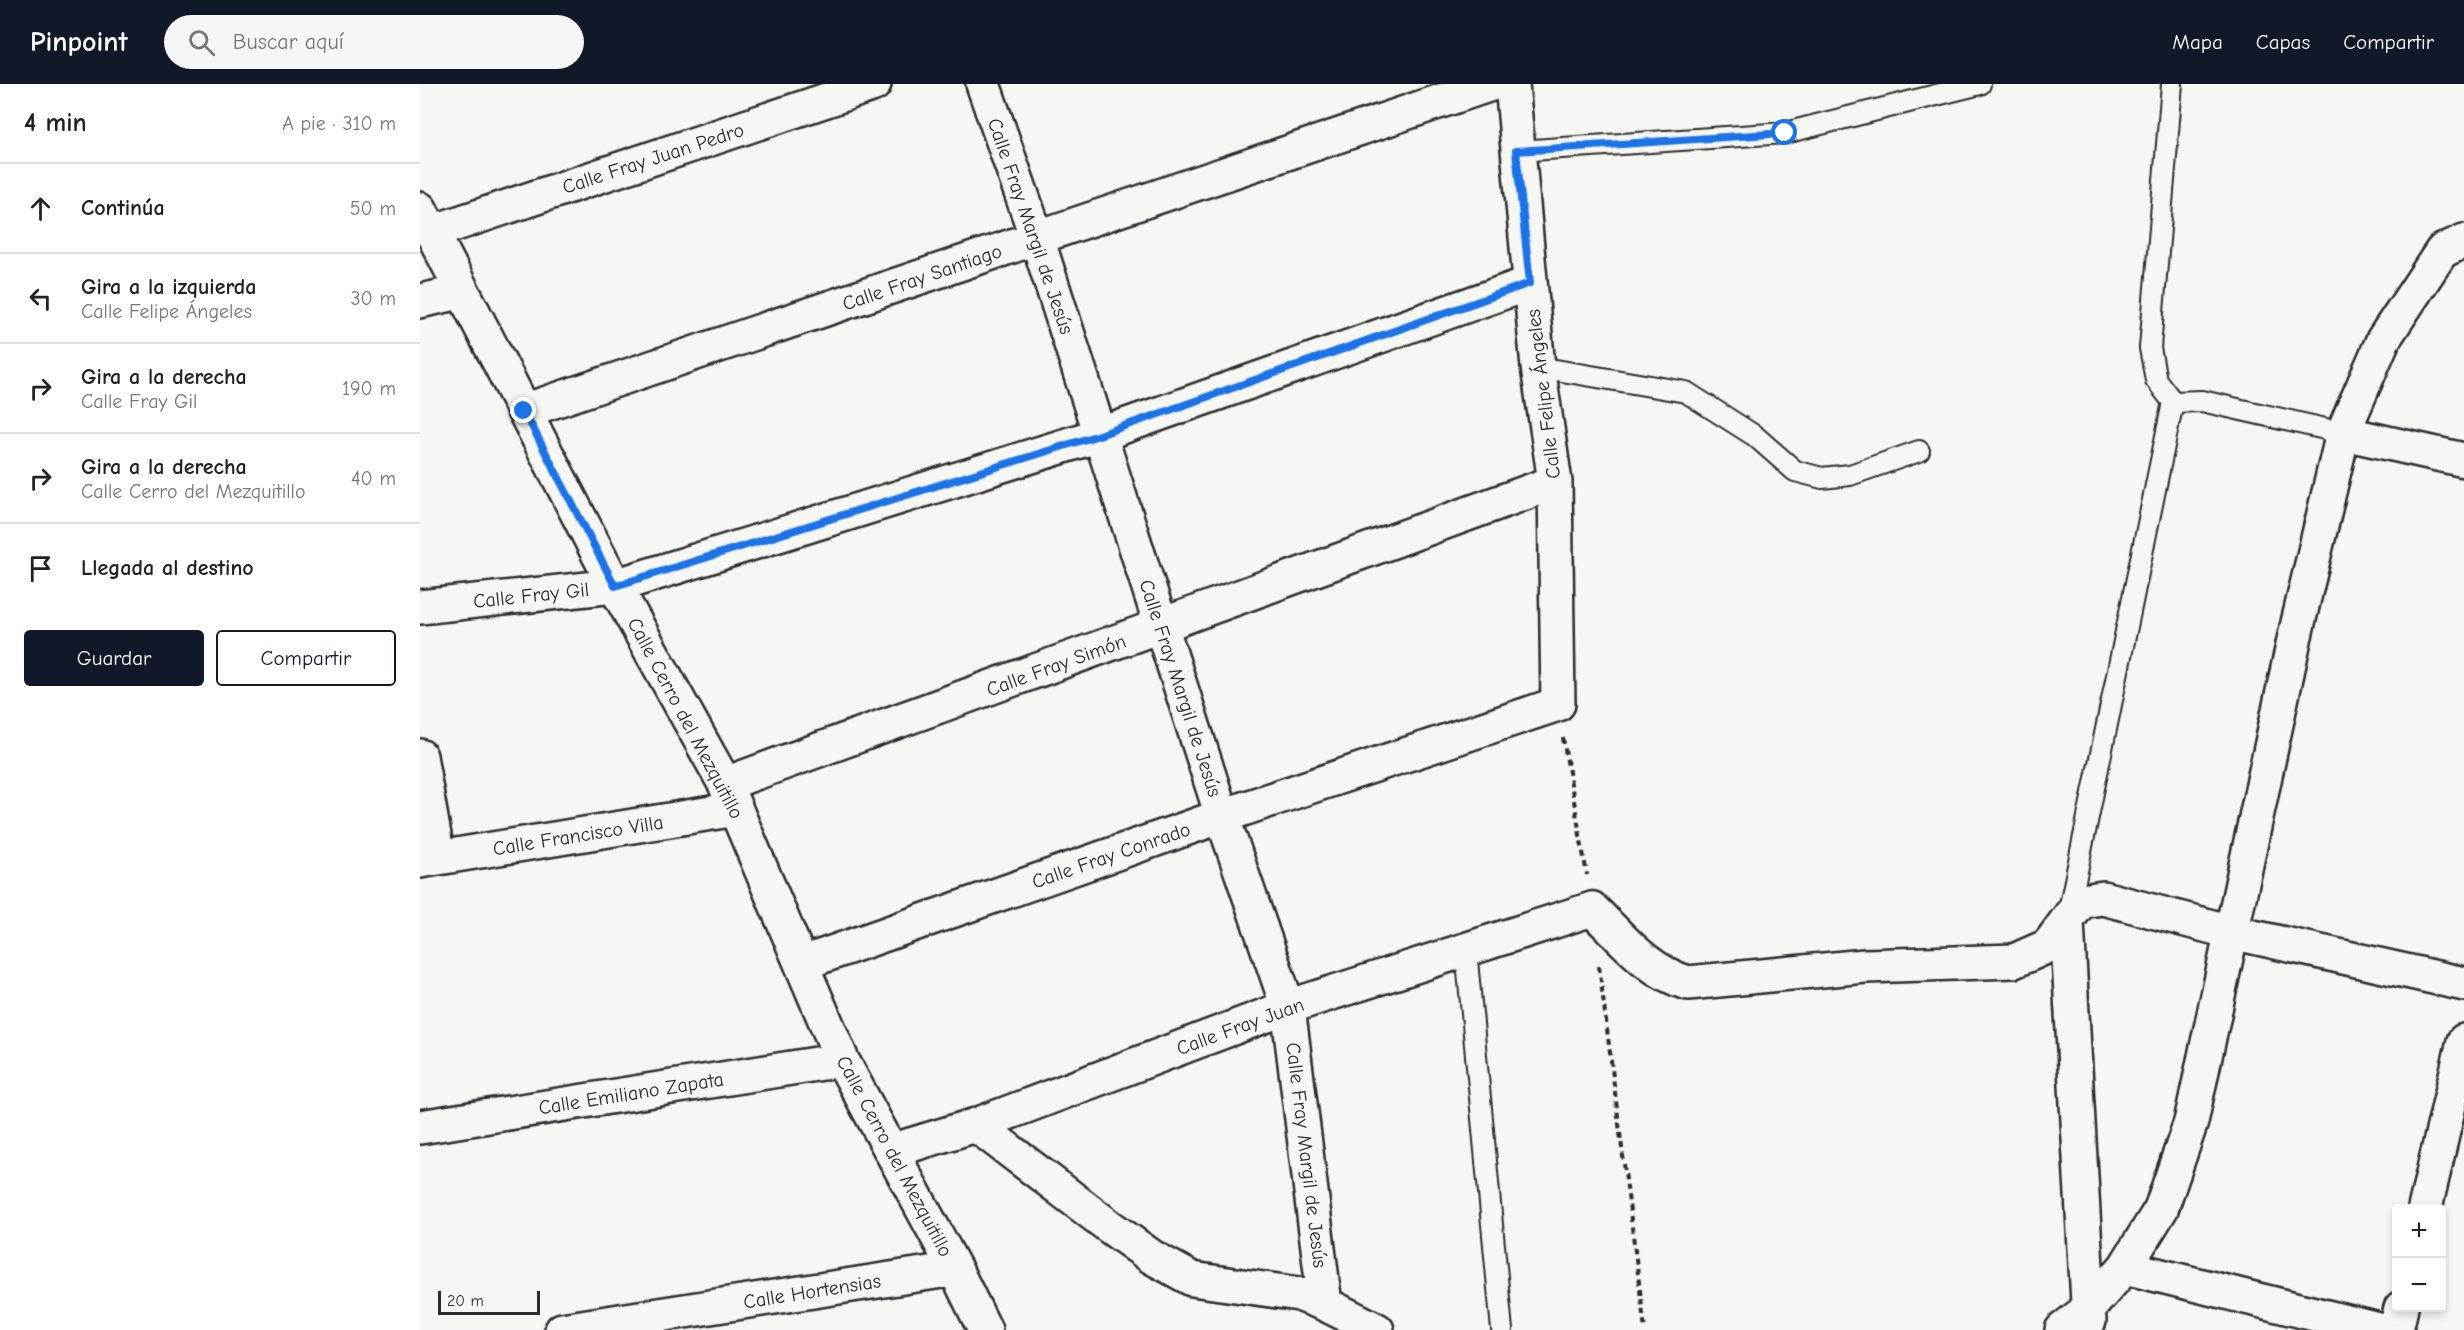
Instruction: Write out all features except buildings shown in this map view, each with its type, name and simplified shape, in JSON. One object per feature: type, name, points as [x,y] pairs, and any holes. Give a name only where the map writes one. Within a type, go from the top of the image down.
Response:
[{"type":"street","name":"Calle Fray Juan Pedro","points":[[426,220],[874,84]]},
{"type":"street","name":"Calle Fray Margil de Jesús","points":[[983,84],[1037,238],[1221,816],[1288,1007],[1325,1304]]},
{"type":"street","name":"Calle Fray Santiago","points":[[524,411],[1491,84]]},
{"type":"street","name":"Calle Felipe Ángeles","points":[[1512,84],[1516,151],[1539,367],[1555,482],[1558,704]]},
{"type":"street","name":"Calle Cerro del Mezquitillo","points":[[426,220],[461,292],[615,586],[731,796],[842,1060],[955,1269],[985,1330]]},
{"type":"street","points":[[2080,1323],[2125,1267],[2161,1209],[2191,1122],[2294,640],[2343,433],[2383,340],[2442,251],[2464,241]]},
{"type":"street","name":"Calle Fray Gil","points":[[420,606],[615,586],[1099,435],[1530,283]]},
{"type":"street","points":[[420,301],[461,292]]},
{"type":"street","points":[[2343,433],[2464,460]]},
{"type":"street","name":"Calle Fray Simón","points":[[731,796],[1162,627],[1555,482]]},
{"type":"street","name":"Calle Fray Conrado","points":[[803,963],[1221,816],[1558,704]]},
{"type":"street","points":[[420,756],[429,860]]},
{"type":"street","name":"Calle Francisco Villa","points":[[429,860],[731,796]]},
{"type":"street","points":[[1592,909],[1651,967],[1668,977],[1688,983],[1865,966],[2014,961],[2048,946],[2080,902],[2103,898],[2231,932],[2464,984]]},
{"type":"street","name":"Calle Fray Juan","points":[[891,1151],[976,1125],[1288,1007],[1592,909]]},
{"type":"street","points":[[2067,922],[2080,1323]]},
{"type":"street","points":[[2425,1204],[2464,1041]]},
{"type":"street","name":"Calle Emiliano Zapata","points":[[420,1127],[842,1060]]},
{"type":"street","points":[[976,1125],[1152,1257],[1192,1279],[1299,1294],[1325,1304],[1377,1330]]},
{"type":"street","points":[[2125,1267],[2379,1330]]},
{"type":"street","name":"Calle Hortensias","points":[[562,1330],[955,1269]]},
{"type":"street","points":[[2396,1330],[2400,1312]]},
{"type":"lane","points":[[1516,151],[1785,133],[1980,84]]},
{"type":"lane","points":[[2067,922],[2173,402],[2156,380],[2150,348],[2172,84]]},
{"type":"lane","points":[[1539,367],[1686,392],[1755,436],[1795,471],[1822,478],[1850,475],[1919,451]]},
{"type":"lane","points":[[2173,402],[2202,401],[2343,433]]},
{"type":"lane","points":[[1466,950],[1502,1330]]},
{"type":"path","points":[[1558,704],[1592,909],[1645,1330]]},
{"type":"route","points":[[524,411],[615,586],[1099,435],[1530,283],[1516,151],[1785,133]]}]
